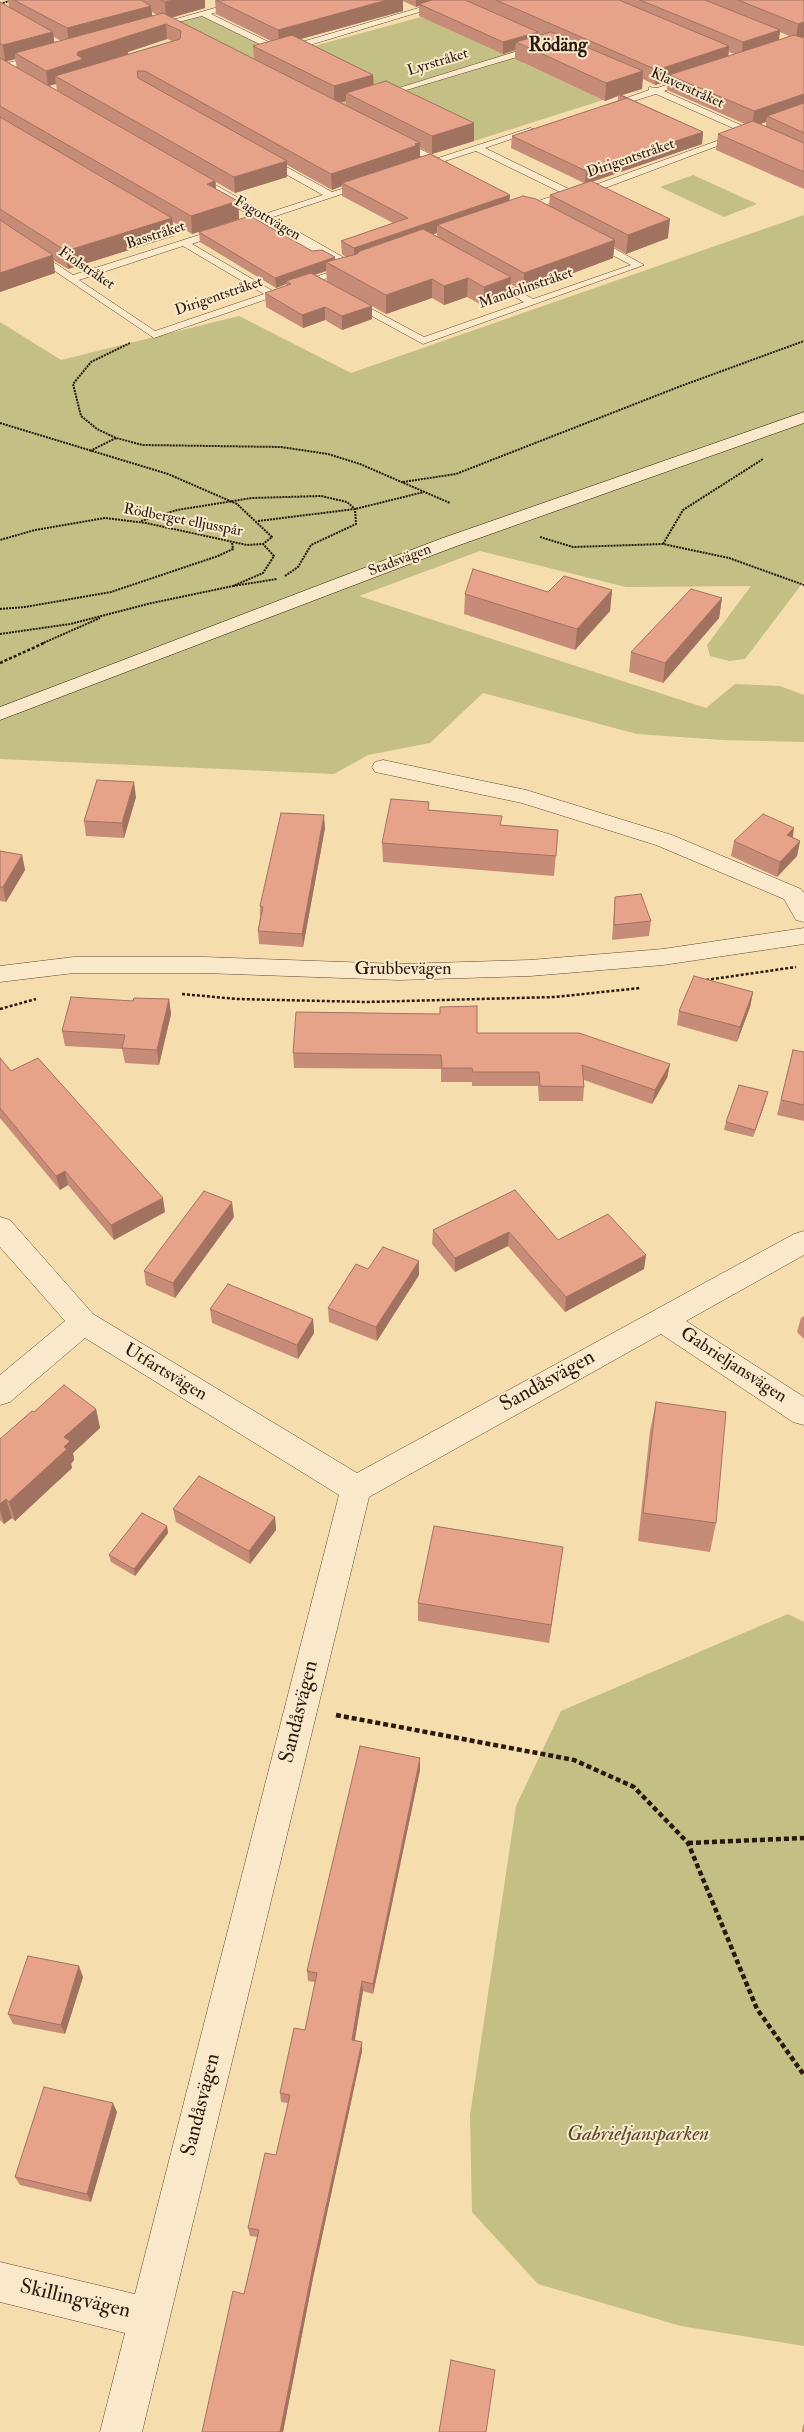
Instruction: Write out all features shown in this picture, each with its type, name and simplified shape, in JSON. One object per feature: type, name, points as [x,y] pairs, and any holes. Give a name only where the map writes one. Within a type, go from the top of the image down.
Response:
[{"type":"street","points":[[1,67],[19,76]]},
{"type":"street","name":"Fagottvägen","points":[[195,178],[356,266]]},
{"type":"street","name":"Stadsvägen","points":[[0,714],[447,543],[804,417]]},
{"type":"street","points":[[383,767],[526,798],[664,840],[793,894],[804,914]]},
{"type":"street","name":"Grubbevägen","points":[[0,974],[99,965],[204,965],[399,972],[530,968],[663,957],[804,936]]},
{"type":"street","name":"Utfartsvägen","points":[[0,1228],[83,1322],[356,1489]]},
{"type":"street","name":"Sandåsvägen","points":[[121,2432],[356,1489],[804,1242]]},
{"type":"street","name":"Gabrieljansvägen","points":[[662,1320],[804,1413]]},
{"type":"street","points":[[0,1393],[83,1322]]},
{"type":"street","name":"Skillingvägen","points":[[0,2282],[149,2318]]},
{"type":"lane","points":[[148,28],[252,0]]},
{"type":"lane","points":[[270,54],[451,1]]},
{"type":"lane","points":[[398,4],[416,12]]},
{"type":"lane","points":[[203,13],[280,51]]},
{"type":"lane","points":[[150,16],[182,32]]},
{"type":"lane","name":"Lyrstråket","points":[[372,98],[542,41]]},
{"type":"lane","points":[[1,67],[50,55]]},
{"type":"lane","points":[[594,111],[699,76]]},
{"type":"lane","name":"Klaverstråket","points":[[640,84],[755,131],[768,140]]},
{"type":"lane","points":[[621,102],[638,110]]},
{"type":"lane","points":[[420,167],[540,128]]},
{"type":"lane","name":"Dirigentstråket","points":[[509,214],[570,193],[594,189],[755,131]]},
{"type":"lane","points":[[699,137],[716,145]]},
{"type":"lane","points":[[393,139],[454,169]]},
{"type":"lane","points":[[477,148],[570,193]]},
{"type":"lane","points":[[262,157],[330,196]]},
{"type":"lane","name":"Basstråket","points":[[74,278],[186,240],[375,181]]},
{"type":"lane","points":[[511,199],[545,216]]},
{"type":"lane","name":"Fiolstråket","points":[[0,230],[74,278],[154,335]]},
{"type":"lane","name":"Mandolinstråket","points":[[314,281],[423,342],[639,265],[579,234]]},
{"type":"lane","points":[[186,240],[272,295]]},
{"type":"lane","name":"Dirigentstråket","points":[[154,335],[356,266]]},
{"type":"lane","points":[[483,275],[533,303]]},
{"type":"path","points":[[0,4],[12,0]]},
{"type":"path","points":[[154,335],[118,348],[91,362],[73,384],[81,416],[96,429],[116,438],[143,445],[304,449],[360,464],[450,503]]},
{"type":"path","points":[[402,482],[456,474],[680,386],[804,341]]},
{"type":"path","name":"Rödberget elljusspår","points":[[0,423],[168,474],[231,501],[258,522],[272,537],[263,544],[247,545],[138,522],[104,518],[35,530],[0,540]]},
{"type":"path","points":[[89,451],[116,438]]},
{"type":"path","points":[[663,544],[683,510],[766,458]]},
{"type":"path","points":[[258,522],[355,509],[425,492]]},
{"type":"path","points":[[0,634],[70,624],[234,586],[282,578],[298,567],[311,545],[356,524],[355,509],[347,502],[321,496],[288,496],[231,501],[177,510],[138,522]]},
{"type":"path","points":[[536,536],[573,547],[663,544],[730,558],[804,585]]},
{"type":"path","points":[[0,609],[34,606],[111,592],[218,556],[233,549],[232,542]]},
{"type":"path","points":[[234,586],[264,573],[274,556],[263,544]]},
{"type":"path","points":[[0,663],[111,614]]},
{"type":"path","points":[[301,1708],[574,1760],[634,1787],[688,1843],[757,2009],[804,2075]]},
{"type":"path","points":[[688,1843],[804,1838]]},
{"type":"green space","points":[[203,13],[280,51],[242,62],[165,23]]},
{"type":"green space","points":[[421,17],[535,37],[523,63],[603,100],[474,141],[395,102],[349,116],[292,52]]},
{"type":"green space","points":[[693,175],[757,204],[724,217],[660,187]]},
{"type":"green space","points":[[804,215],[804,581],[745,659],[729,661],[710,656],[707,645],[751,586],[626,587],[480,551],[359,596],[706,708],[735,684],[780,686],[804,695],[804,742],[723,740],[637,734],[483,693],[430,743],[368,755],[334,774],[0,759],[0,322],[61,360],[239,316],[351,373]]},
{"type":"green space","name":"Gabrieljansparken","points":[[788,1614],[804,1622],[804,2346],[681,2326],[538,2284],[472,2212],[470,2115],[516,1806],[561,1711]]},
{"type":"building","points":[[14,0],[141,0],[151,6],[67,28]]},
{"type":"building","points":[[216,0],[220,1],[387,0],[278,30]]},
{"type":"building","points":[[432,0],[465,0],[538,32],[503,42],[419,4]]},
{"type":"building","points":[[496,0],[619,0],[729,46],[657,70]]},
{"type":"building","points":[[640,0],[705,0],[780,30],[743,42]]},
{"type":"building","points":[[738,0],[804,0],[804,22],[798,24]]},
{"type":"building","points":[[0,2],[53,32],[3,45],[0,44]]},
{"type":"building","points":[[163,13],[420,143],[331,174],[145,71],[137,71],[138,78],[287,161],[234,177],[55,76],[180,39],[181,31],[166,24],[78,52],[77,55],[83,59],[127,45],[46,71],[15,53]]},
{"type":"building","points":[[551,32],[643,71],[606,83],[516,42]]},
{"type":"building","points":[[292,35],[373,75],[334,86],[253,46]]},
{"type":"building","points":[[794,35],[804,38],[804,94],[754,111],[669,75]]},
{"type":"building","points":[[0,58],[215,181],[207,184],[238,201],[191,216],[0,106]]},
{"type":"building","points":[[386,81],[474,123],[432,136],[346,93]]},
{"type":"building","points":[[627,98],[703,132],[586,171],[512,136]]},
{"type":"building","points":[[804,103],[804,133],[767,116]]},
{"type":"building","points":[[0,117],[172,218],[66,251],[0,209]]},
{"type":"building","points":[[753,121],[804,143],[804,172],[718,134]]},
{"type":"building","points":[[430,154],[510,195],[354,248],[341,241],[408,218],[342,183]]},
{"type":"building","points":[[591,181],[670,219],[628,235],[550,195]]},
{"type":"building","points":[[523,196],[536,199],[615,240],[524,273],[437,225]]},
{"type":"building","points":[[250,216],[312,251],[322,250],[335,257],[275,278],[199,232]]},
{"type":"building","points":[[0,220],[53,255],[0,273]]},
{"type":"building","points":[[423,229],[511,277],[484,287],[468,278],[444,286],[432,279],[386,295],[326,262],[357,254],[360,251]]},
{"type":"building","points":[[311,273],[372,306],[342,316],[325,307],[302,315],[265,293],[291,284],[286,281]]},
{"type":"building","points":[[473,569],[548,592],[564,576],[612,590],[577,629],[465,594]]},
{"type":"building","points":[[691,589],[722,598],[665,663],[631,652]]},
{"type":"building","points":[[97,780],[134,782],[122,823],[84,821]]},
{"type":"building","points":[[391,799],[429,802],[428,810],[502,816],[500,825],[558,830],[556,856],[382,843]]},
{"type":"building","points":[[281,813],[324,815],[302,934],[258,931],[263,907],[260,906]]},
{"type":"building","points":[[763,814],[794,828],[787,835],[800,841],[780,862],[734,841]]},
{"type":"building","points":[[0,851],[22,855],[3,887],[0,887]]},
{"type":"building","points":[[641,894],[651,921],[614,925],[615,897]]},
{"type":"building","points":[[694,976],[753,992],[740,1027],[679,1011]]},
{"type":"building","points":[[71,997],[133,1001],[134,998],[169,999],[157,1050],[122,1048],[125,1035],[62,1031]]},
{"type":"building","points":[[477,1006],[477,1033],[579,1033],[670,1064],[655,1090],[582,1065],[584,1087],[540,1086],[539,1072],[473,1072],[472,1068],[442,1068],[441,1055],[293,1053],[296,1012],[440,1014],[440,1007]]},
{"type":"building","points":[[793,1050],[804,1052],[804,1105],[781,1100]]},
{"type":"building","points":[[0,1058],[11,1071],[38,1058],[163,1198],[111,1225],[65,1171],[56,1176],[0,1108]]},
{"type":"building","points":[[739,1085],[768,1092],[755,1130],[726,1122]]},
{"type":"building","points":[[515,1190],[558,1240],[608,1214],[646,1255],[566,1297],[509,1232],[455,1258],[433,1230]]},
{"type":"building","points":[[204,1191],[232,1202],[173,1283],[144,1271]]},
{"type":"building","points":[[383,1247],[419,1261],[376,1327],[328,1308],[356,1264],[368,1269]]},
{"type":"building","points":[[228,1284],[313,1319],[297,1345],[210,1309]]},
{"type":"building","points":[[64,1385],[96,1409],[64,1437],[70,1441],[64,1447],[67,1449],[9,1502],[6,1499],[0,1504],[0,1439]]},
{"type":"building","points":[[656,1402],[726,1412],[716,1523],[643,1513]]},
{"type":"building","points":[[199,1476],[275,1517],[249,1551],[173,1509]]},
{"type":"building","points":[[142,1513],[167,1526],[134,1569],[109,1555]]},
{"type":"building","points":[[434,1526],[563,1547],[551,1625],[418,1603]]},
{"type":"building","points":[[360,1746],[420,1758],[373,1984],[362,1981],[352,2040],[362,2042],[312,2271],[280,2432],[202,2432],[233,2291],[244,2294],[259,2230],[248,2228],[265,2153],[276,2155],[290,2095],[280,2093],[294,2028],[305,2030],[317,1973],[307,1971]]},
{"type":"building","points":[[28,1956],[79,1966],[61,2025],[8,2014]]},
{"type":"building","points":[[44,2087],[113,2103],[87,2194],[15,2177]]},
{"type":"building","points":[[451,2360],[495,2370],[486,2432],[439,2432]]},
{"type":"district","name":"Rödäng","points":[[558,47]]}]
